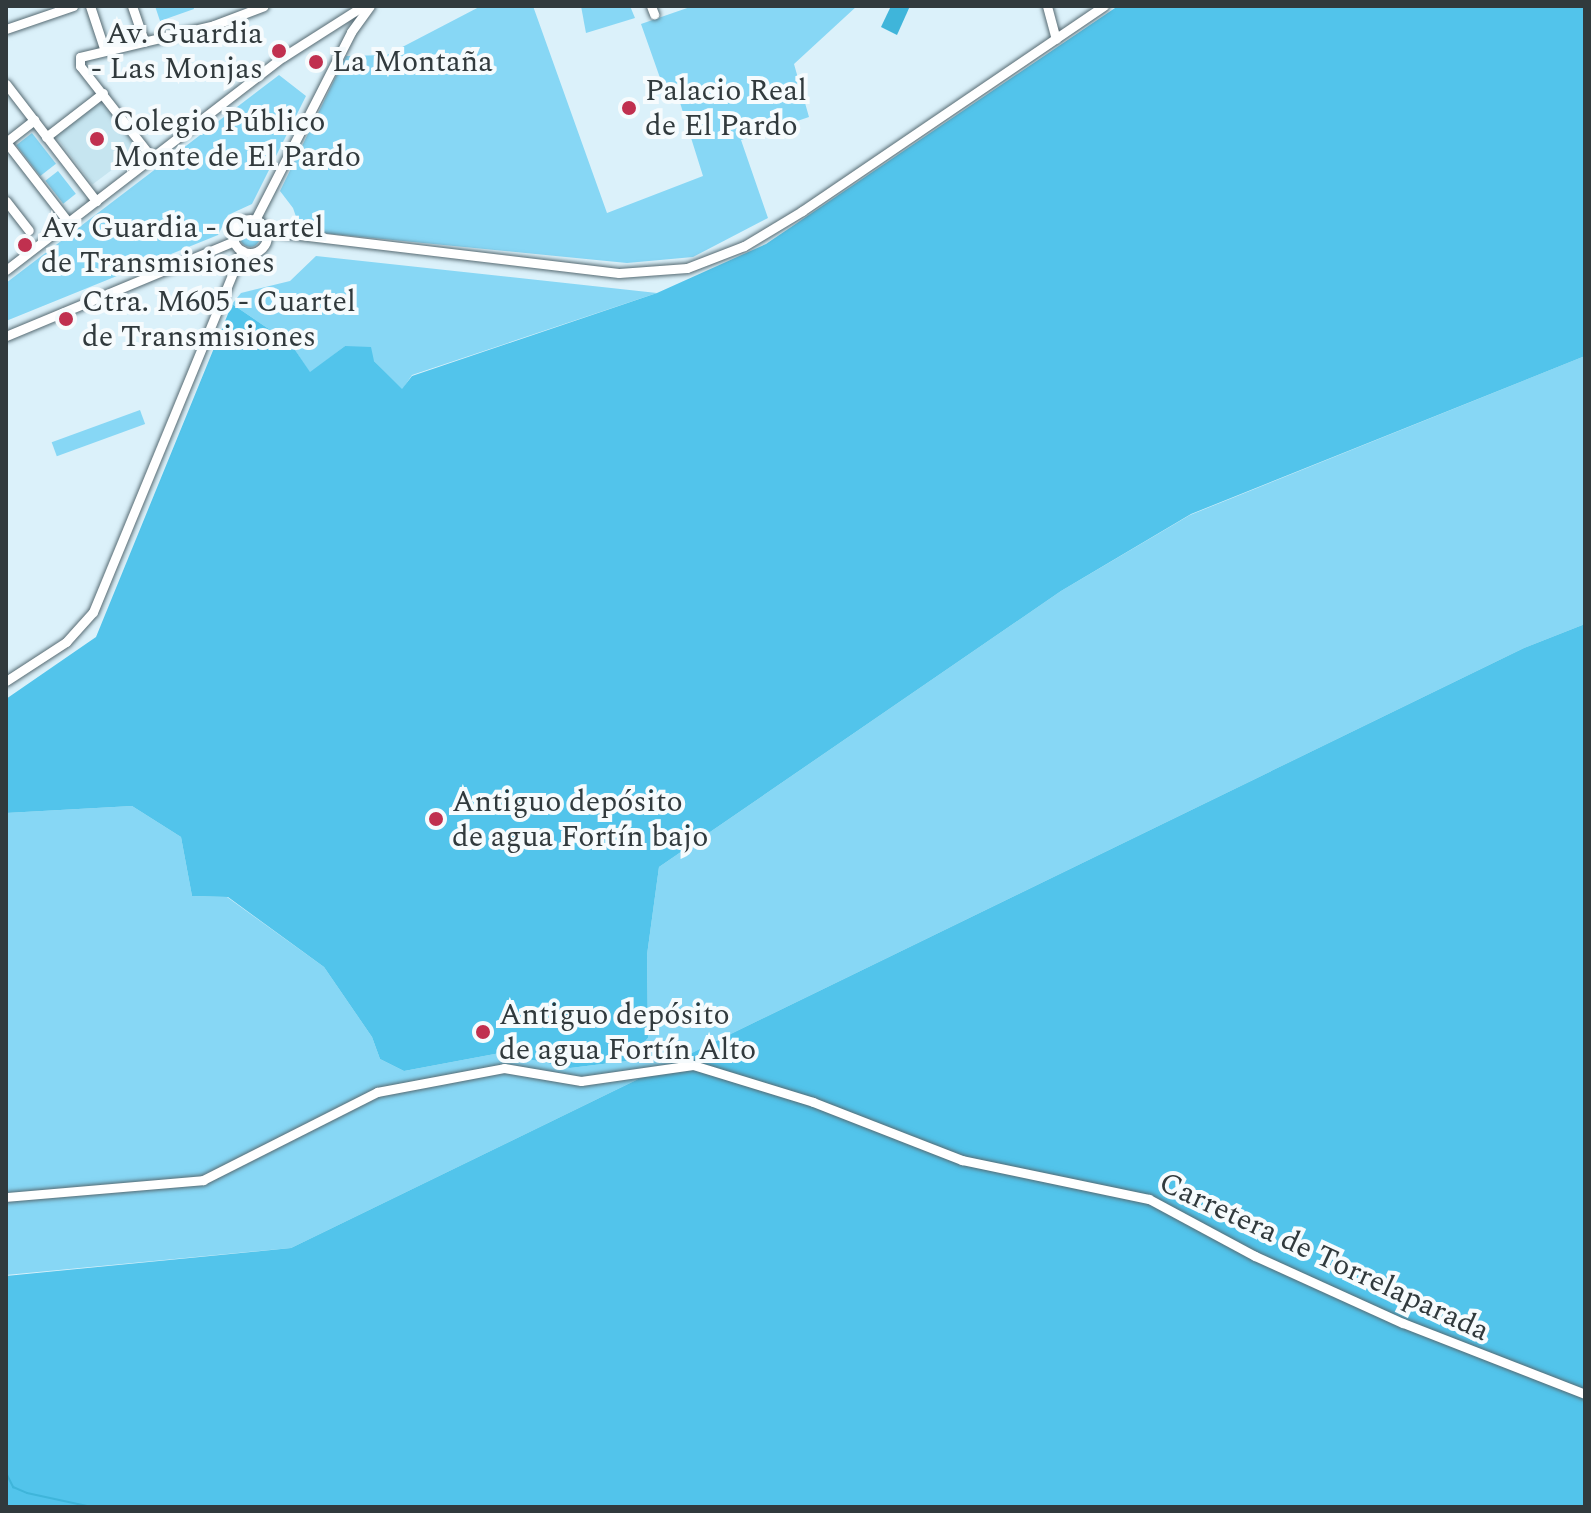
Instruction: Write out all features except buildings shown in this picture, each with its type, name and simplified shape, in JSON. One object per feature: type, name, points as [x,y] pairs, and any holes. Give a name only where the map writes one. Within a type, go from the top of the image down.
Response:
[{"type":"street","points":[[36,6],[40,18]]},
{"type":"street","points":[[6,29],[73,6]]},
{"type":"street","points":[[90,6],[104,48]]},
{"type":"street","points":[[132,6],[144,40]]},
{"type":"street","points":[[152,158],[80,66],[82,53],[214,25],[264,6]]},
{"type":"street","points":[[6,270],[344,10],[362,10],[370,6]]},
{"type":"street","points":[[1047,6],[1056,39]]},
{"type":"street","points":[[255,220],[266,231],[293,238],[619,273],[687,268],[744,246],[802,211],[1104,6]]},
{"type":"street","points":[[344,10],[348,36]]},
{"type":"street","points":[[234,241],[238,225],[255,220],[362,10]]},
{"type":"street","points":[[321,30],[340,27],[348,36]]},
{"type":"street","points":[[7,86],[96,201]]},
{"type":"street","points":[[46,137],[103,93]]},
{"type":"street","points":[[34,120],[6,142],[68,222]]},
{"type":"street","points":[[6,201],[29,230]]},
{"type":"street","points":[[264,244],[266,231]]},
{"type":"street","points":[[234,241],[242,251],[254,252],[264,244],[293,238]]},
{"type":"street","points":[[6,336],[234,241]]},
{"type":"street","points":[[6,681],[66,642],[93,612],[242,251]]},
{"type":"street","name":"Carretera de Torrelaparada","points":[[6,1197],[203,1180],[377,1092],[504,1068],[581,1081],[693,1065],[813,1102],[962,1160],[1149,1199],[1255,1256],[1403,1323],[1585,1394]]},
{"type":"shaded area","points":[[155,6],[193,6],[194,9],[160,21]]},
{"type":"shaded area","points":[[481,6],[533,6],[607,213],[703,176],[676,90],[665,92],[641,24],[693,6],[857,6],[794,64],[809,117],[741,140],[768,218],[693,257],[627,263],[301,231],[293,208],[280,191],[346,56],[387,55]]},
{"type":"shaded area","points":[[581,6],[630,6],[635,18],[586,33]]},
{"type":"shaded area","points":[[891,6],[910,6],[897,35],[881,27]]},
{"type":"shaded area","points":[[1118,6],[1585,6],[1585,356],[1191,514],[1061,591],[659,867],[647,955],[648,1038],[627,1061],[570,1068],[500,1053],[404,1071],[380,1059],[372,1037],[324,967],[228,897],[192,896],[181,837],[132,806],[6,813],[6,699],[96,637],[232,304],[291,344],[310,372],[345,346],[371,347],[374,361],[402,389],[412,376],[657,293],[766,244]]},
{"type":"shaded area","points":[[279,75],[306,96],[252,204],[228,215],[218,235],[6,321],[6,283]]},
{"type":"shaded area","points":[[102,101],[139,150],[92,185],[56,136]]},
{"type":"shaded area","points":[[32,133],[56,164],[40,176],[16,145]]},
{"type":"shaded area","points":[[58,171],[76,194],[63,204],[45,181]]},
{"type":"shaded area","points":[[250,227],[257,230],[260,237],[257,244],[250,247],[243,244],[240,237],[243,230]]},
{"type":"shaded area","points":[[316,256],[657,293],[412,375],[402,390],[374,361],[345,346],[310,373],[291,344],[232,304],[241,293],[290,281]]},
{"type":"shaded area","points":[[1585,356],[1585,624],[1524,648],[291,1248],[6,1275],[6,813],[132,806],[181,837],[192,896],[227,897],[324,967],[372,1037],[380,1059],[404,1071],[500,1053],[570,1068],[627,1061],[648,1038],[647,955],[659,867],[1061,591],[1190,515]]},
{"type":"shaded area","points":[[140,410],[145,424],[57,456],[52,442]]},
{"type":"shaded area","points":[[1585,624],[1585,1507],[6,1507],[6,1276],[291,1248],[1524,648]]},
{"type":"waterway","points":[[6,1473],[13,1487],[27,1493],[92,1507]]},
{"type":"place","name":"Av. Guardia - Las Monjas","points":[[279,51]]},
{"type":"place","name":"La Montaña","points":[[316,62]]},
{"type":"place","name":"Palacio Real de El Pardo","points":[[629,108]]},
{"type":"place","name":"Colegio Público Monte de El Pardo","points":[[97,139]]},
{"type":"place","name":"Av. Guardia - Cuartel de Transmisiones","points":[[25,245]]},
{"type":"place","name":"Ctra. M605 - Cuartel de Transmisiones","points":[[66,319]]},
{"type":"place","name":"Antiguo depósito de agua Fortín bajo","points":[[436,819]]},
{"type":"place","name":"Antiguo depósito de agua Fortín Alto","points":[[483,1032]]}]
